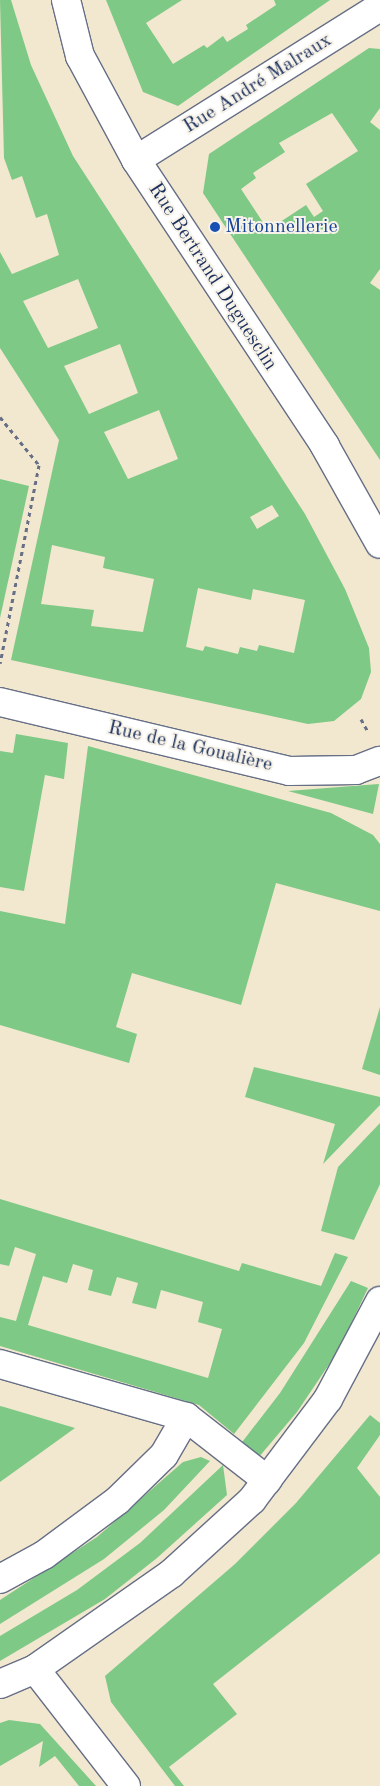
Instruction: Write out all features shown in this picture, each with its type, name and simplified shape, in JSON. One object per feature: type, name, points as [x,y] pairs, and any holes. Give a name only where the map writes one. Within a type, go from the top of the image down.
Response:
[{"type":"street","name":"Rue Bertrand Duguesclin","points":[[66,0],[80,56],[136,160],[325,446],[380,544]]},
{"type":"street","name":"Rue André Malraux","points":[[136,160],[380,7]]},
{"type":"street","name":"Rue de la Goualière","points":[[0,702],[289,771],[356,770],[380,761]]},
{"type":"street","points":[[0,1684],[36,1669],[172,1573],[252,1500],[328,1399],[380,1301]]},
{"type":"street","points":[[0,1364],[186,1417],[267,1480]]},
{"type":"street","points":[[0,1579],[44,1555],[118,1500],[164,1455],[186,1417]]},
{"type":"street","points":[[36,1669],[126,1786]]},
{"type":"path","points":[[0,417],[39,465],[0,663]]},
{"type":"green space","points":[[0,0],[11,0],[31,65],[73,156],[305,514],[345,589],[369,648],[371,672],[361,699],[334,721],[308,724],[11,660],[59,440],[0,348],[0,252],[12,274],[59,255],[47,214],[36,218],[22,176],[12,180],[4,158]],"holes":[[[78,279],[98,328],[48,348],[23,301]],[[120,344],[138,393],[89,414],[64,366]],[[159,410],[178,459],[128,479],[104,432]],[[272,505],[279,516],[257,529],[250,517]],[[52,545],[105,557],[103,568],[154,579],[143,632],[91,626],[94,610],[41,604]],[[198,588],[251,600],[253,589],[305,600],[294,653],[259,645],[257,651],[240,647],[238,654],[205,646],[203,651],[186,647]]]},
{"type":"green space","points":[[106,0],[182,0],[146,23],[173,64],[204,45],[207,48],[223,36],[227,42],[248,29],[246,25],[276,5],[274,0],[330,0],[178,106],[143,92]]},
{"type":"green space","points":[[369,48],[380,49],[380,108],[370,122],[380,130],[380,269],[370,283],[380,290],[380,460],[203,193],[209,154]],"holes":[[[332,113],[358,151],[306,184],[323,211],[314,217],[306,205],[268,230],[241,189],[256,178],[253,173],[285,152],[279,143]]]},
{"type":"green space","points":[[0,479],[29,486],[0,618]]},
{"type":"green space","points":[[16,734],[68,743],[64,779],[45,775],[24,891],[0,887],[0,751],[13,753]]},
{"type":"green space","points":[[88,746],[331,813],[373,835],[380,844],[380,911],[276,883],[241,1005],[132,973],[116,1027],[137,1034],[129,1063],[0,1025],[0,911],[65,924]]},
{"type":"green space","points":[[379,784],[373,814],[288,791]]},
{"type":"green space","points":[[380,1007],[380,1075],[362,1069]]},
{"type":"green space","points":[[254,1067],[380,1097],[380,1105],[323,1164],[335,1124],[245,1097]]},
{"type":"green space","points":[[380,1123],[380,1184],[354,1240],[321,1231],[338,1167]]},
{"type":"green space","points":[[0,1199],[239,1271],[242,1263],[321,1286],[335,1253],[348,1257],[304,1343],[234,1434],[199,1405],[0,1346],[0,1317],[16,1321],[36,1254],[15,1247],[9,1266],[0,1264]],"holes":[[[73,1264],[93,1270],[88,1290],[111,1296],[117,1277],[138,1283],[132,1303],[156,1309],[161,1290],[203,1302],[198,1322],[222,1329],[208,1378],[28,1325],[43,1276],[67,1283]]]},
{"type":"green space","points":[[351,1281],[368,1288],[338,1351],[297,1412],[252,1465],[236,1450],[280,1393]]},
{"type":"green space","points":[[0,1406],[4,1407],[75,1428],[0,1482]]},
{"type":"green space","points":[[370,1415],[380,1423],[380,1435],[357,1468],[380,1497],[380,1553],[213,1684],[237,1714],[169,1767],[184,1786],[175,1786],[111,1702],[105,1676],[235,1564],[296,1503]]},
{"type":"green space","points":[[201,1457],[210,1461],[164,1510],[104,1559],[0,1624],[0,1600],[97,1537],[183,1462]]},
{"type":"green space","points":[[223,1465],[227,1495],[157,1558],[105,1599],[0,1661],[0,1636],[77,1590],[140,1543]]},
{"type":"green space","points":[[9,1720],[40,1724],[96,1786],[79,1786],[55,1756],[39,1767],[43,1741],[0,1766],[0,1723]]},
{"type":"place","name":"Mitonnellerie","points":[[215,227]]}]
